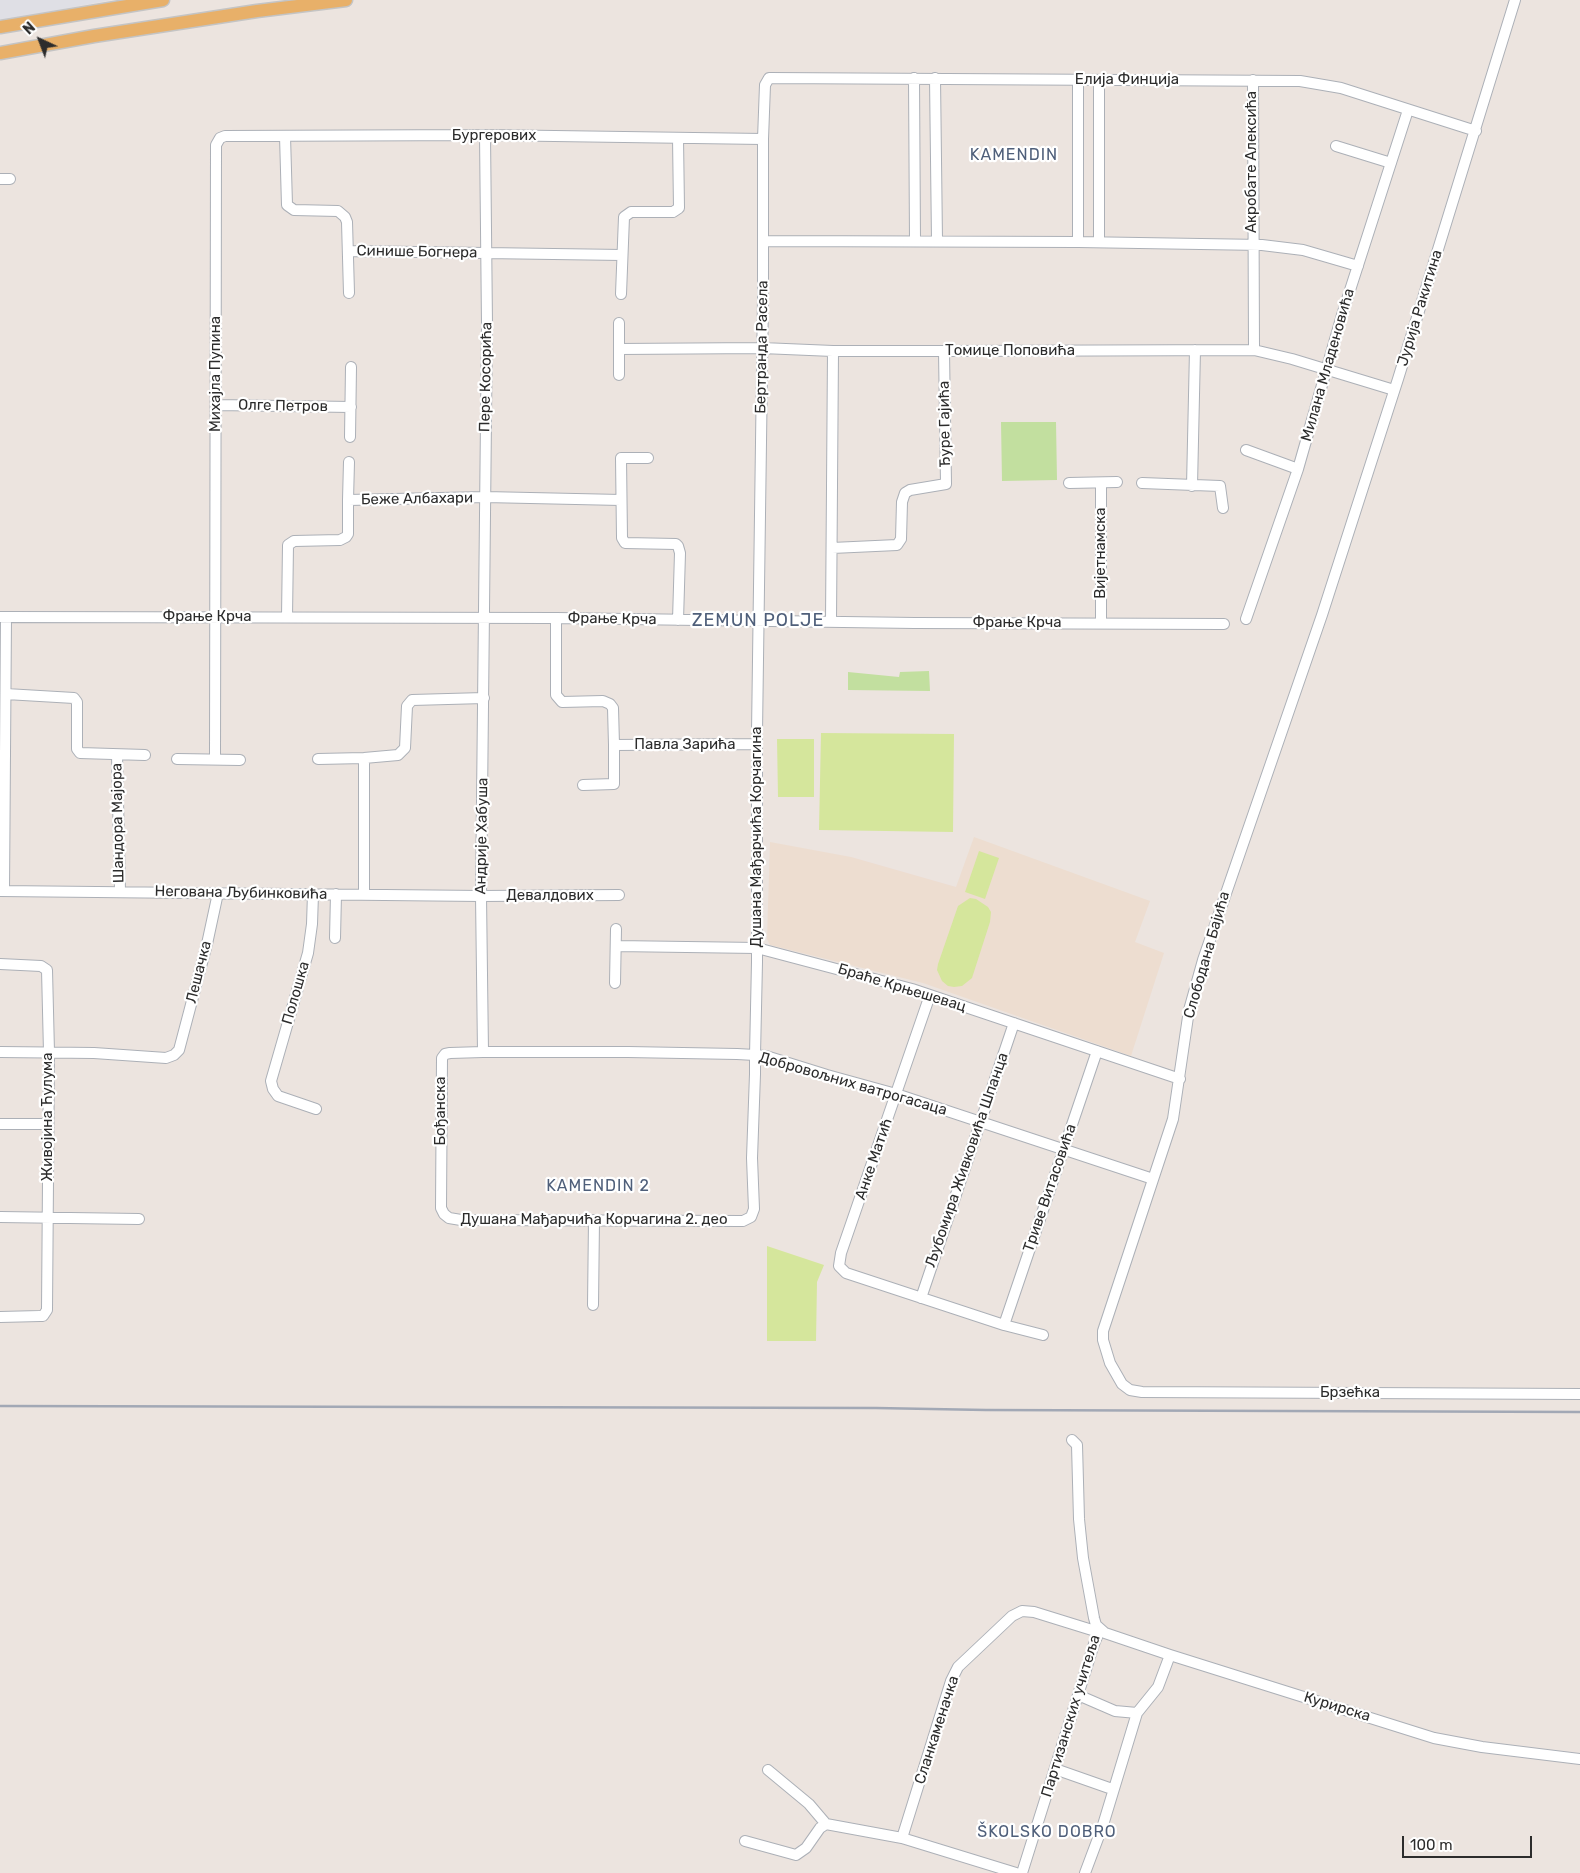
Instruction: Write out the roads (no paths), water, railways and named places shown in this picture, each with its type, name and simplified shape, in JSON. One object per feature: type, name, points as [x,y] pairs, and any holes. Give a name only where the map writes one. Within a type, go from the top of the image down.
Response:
[{"type":"main road","points":[[0,27],[163,0]]},
{"type":"main road","points":[[0,53],[256,11],[346,0]]},
{"type":"street","name":"Јурија Ракитина","points":[[1322,615],[1476,131],[1515,0]]},
{"type":"street","name":"Елија Финција","points":[[772,77],[1286,80],[1320,83],[1476,131]]},
{"type":"street","name":"Бертранда Расела","points":[[760,620],[763,139],[765,85],[767,80],[772,77]]},
{"type":"street","points":[[914,78],[915,241]]},
{"type":"street","points":[[934,78],[936,241]]},
{"type":"street","points":[[1078,80],[1078,242]]},
{"type":"street","points":[[1099,80],[1099,242]]},
{"type":"street","name":"Акробате Алексића","points":[[1252,80],[1252,245]]},
{"type":"street","name":"Милана Младеновића","points":[[1246,619],[1298,469],[1358,266],[1408,110]]},
{"type":"street","name":"Бургерових","points":[[225,136],[485,135],[763,139]]},
{"type":"street","name":"Пере Косорића","points":[[485,135],[485,619]]},
{"type":"street","name":"Михајла Пупина","points":[[216,759],[216,145],[220,138],[225,136]]},
{"type":"street","name":"Синише Богнера","points":[[285,136],[287,205],[294,210],[335,211],[341,213],[347,222],[349,293]]},
{"type":"street","points":[[621,294],[622,220],[631,212],[673,212],[679,208],[678,138]]},
{"type":"street","points":[[1336,146],[1391,163]]},
{"type":"street","name":"Акробате Алексића","points":[[763,240],[1252,245],[1294,248],[1358,266]]},
{"type":"street","points":[[1252,245],[1254,350]]},
{"type":"street","name":"Синише Богнера","points":[[348,251],[622,256]]},
{"type":"street","points":[[619,323],[619,374]]},
{"type":"street","name":"Томице Поповића","points":[[619,349],[762,348],[833,351],[1254,350],[1327,369],[1394,390]]},
{"type":"street","points":[[1192,486],[1195,350]]},
{"type":"street","points":[[831,621],[833,351]]},
{"type":"street","name":"Ђуре Гајића","points":[[832,548],[898,545],[902,539],[902,496],[905,492],[946,484],[944,351]]},
{"type":"street","points":[[350,437],[352,368]]},
{"type":"street","name":"Олге Петров","points":[[216,405],[351,407]]},
{"type":"street","points":[[1246,450],[1298,469]]},
{"type":"street","points":[[648,458],[621,458],[621,533],[625,543],[676,544],[680,549],[678,620]]},
{"type":"street","name":"Беже Албахари","points":[[287,618],[288,546],[294,541],[340,540],[348,534],[349,462]]},
{"type":"street","points":[[1069,483],[1117,482]]},
{"type":"street","name":"Вијетнамска","points":[[1101,483],[1101,623]]},
{"type":"street","points":[[1142,484],[1220,486],[1223,508]]},
{"type":"street","name":"Беже Албахари","points":[[348,500],[485,497],[621,500]]},
{"type":"street","name":"Слободана Бајића","points":[[1122,1384],[1110,1363],[1104,1345],[1103,1331],[1173,1120],[1189,1010],[1203,960],[1322,615]]},
{"type":"street","points":[[2,891],[6,694],[3,617]]},
{"type":"street","name":"Фрање Крча","points":[[3,617],[556,618],[1224,624]]},
{"type":"street","name":"Павла Зарића","points":[[556,618],[556,695],[562,702],[602,701],[610,704],[613,708],[614,784],[583,785]]},
{"type":"street","name":"Андрије Хабуша","points":[[483,1052],[482,896],[485,619]]},
{"type":"street","name":"Душана Мађарчића Корчагина","points":[[751,1217],[754,1209],[752,1158],[757,948],[757,744],[760,620]]},
{"type":"street","name":"Шандора Мајора","points":[[6,694],[74,698],[77,702],[78,751],[83,754],[145,755]]},
{"type":"street","points":[[318,759],[394,756],[404,751],[407,706],[412,700],[484,698]]},
{"type":"street","name":"Павла Зарића","points":[[614,745],[757,744]]},
{"type":"street","name":"Шандора Мајора","points":[[117,755],[120,891]]},
{"type":"street","points":[[364,758],[364,894]]},
{"type":"street","points":[[177,760],[240,760]]},
{"type":"street","name":"Негована Љубинковића","points":[[2,891],[482,896]]},
{"type":"street","name":"Лешачка","points":[[49,1052],[172,1057],[179,1050],[207,944],[218,893]]},
{"type":"street","name":"Полошка","points":[[313,894],[312,924],[308,953],[272,1075],[273,1089],[278,1096],[316,1109]]},
{"type":"street","points":[[335,938],[336,894]]},
{"type":"street","name":"Девалдових","points":[[482,896],[619,896]]},
{"type":"street","points":[[615,983],[616,929]]},
{"type":"street","name":"Браће Крњешевац","points":[[616,946],[757,948],[930,995],[1180,1079]]},
{"type":"street","name":"Живојина Ћулума","points":[[0,964],[41,966],[47,970],[49,1052],[48,1306],[46,1313],[40,1316],[0,1317]]},
{"type":"street","name":"Анке Матић","points":[[921,1298],[846,1273],[839,1266],[840,1254],[930,995]]},
{"type":"street","name":"Љубомира Живковића Шпанца","points":[[921,1298],[1014,1023]]},
{"type":"street","name":"Триве Витасовића","points":[[1004,1324],[1097,1051]]},
{"type":"street","points":[[0,1052],[49,1052]]},
{"type":"street","name":"Добровољних ватрогасаца","points":[[483,1052],[628,1052],[766,1056],[827,1076],[896,1094],[1153,1180]]},
{"type":"street","name":"Бођанска","points":[[441,1208],[442,1058],[445,1054],[450,1053],[483,1052]]},
{"type":"street","points":[[0,1124],[48,1124]]},
{"type":"street","name":"Душана Мађарчића Корчагина 2. део","points":[[441,1208],[444,1214],[454,1220],[743,1221],[751,1217]]},
{"type":"street","points":[[0,1217],[139,1219]]},
{"type":"street","points":[[593,1305],[594,1220]]},
{"type":"street","points":[[921,1298],[1043,1335]]},
{"type":"street","name":"Брзећка","points":[[1122,1384],[1130,1390],[1156,1393],[1580,1394]]},
{"type":"street","name":"Партизанских учитеља","points":[[1022,1873],[1100,1630],[1094,1618],[1083,1558],[1076,1445],[1072,1440]]},
{"type":"street","name":"Сланкаменачка","points":[[902,1838],[951,1681],[958,1667],[1012,1616],[1022,1611],[1034,1612],[1092,1630],[1100,1630]]},
{"type":"street","name":"Курирска","points":[[1100,1630],[1170,1656],[1434,1738],[1482,1747],[1580,1759]]},
{"type":"street","points":[[1085,1873],[1103,1825],[1112,1789],[1137,1713],[1158,1687],[1170,1656]]},
{"type":"street","points":[[1078,1695],[1115,1711],[1137,1713]]},
{"type":"street","points":[[1055,1769],[1112,1789]]},
{"type":"street","points":[[768,1770],[808,1804],[826,1824],[902,1838],[1016,1873]]},
{"type":"street","points":[[745,1841],[796,1855],[806,1848],[820,1828],[826,1824]]},
{"type":"railway","points":[[0,1406],[1580,1412]]},
{"type":"district","name":"KAMENDIN","points":[[1014,155]]},
{"type":"district","name":"ZEMUN POLJE","points":[[758,621]]},
{"type":"district","name":"KAMENDIN 2","points":[[598,1186]]},
{"type":"district","name":"ŠKOLSKO DOBRO","points":[[1047,1832]]}]
